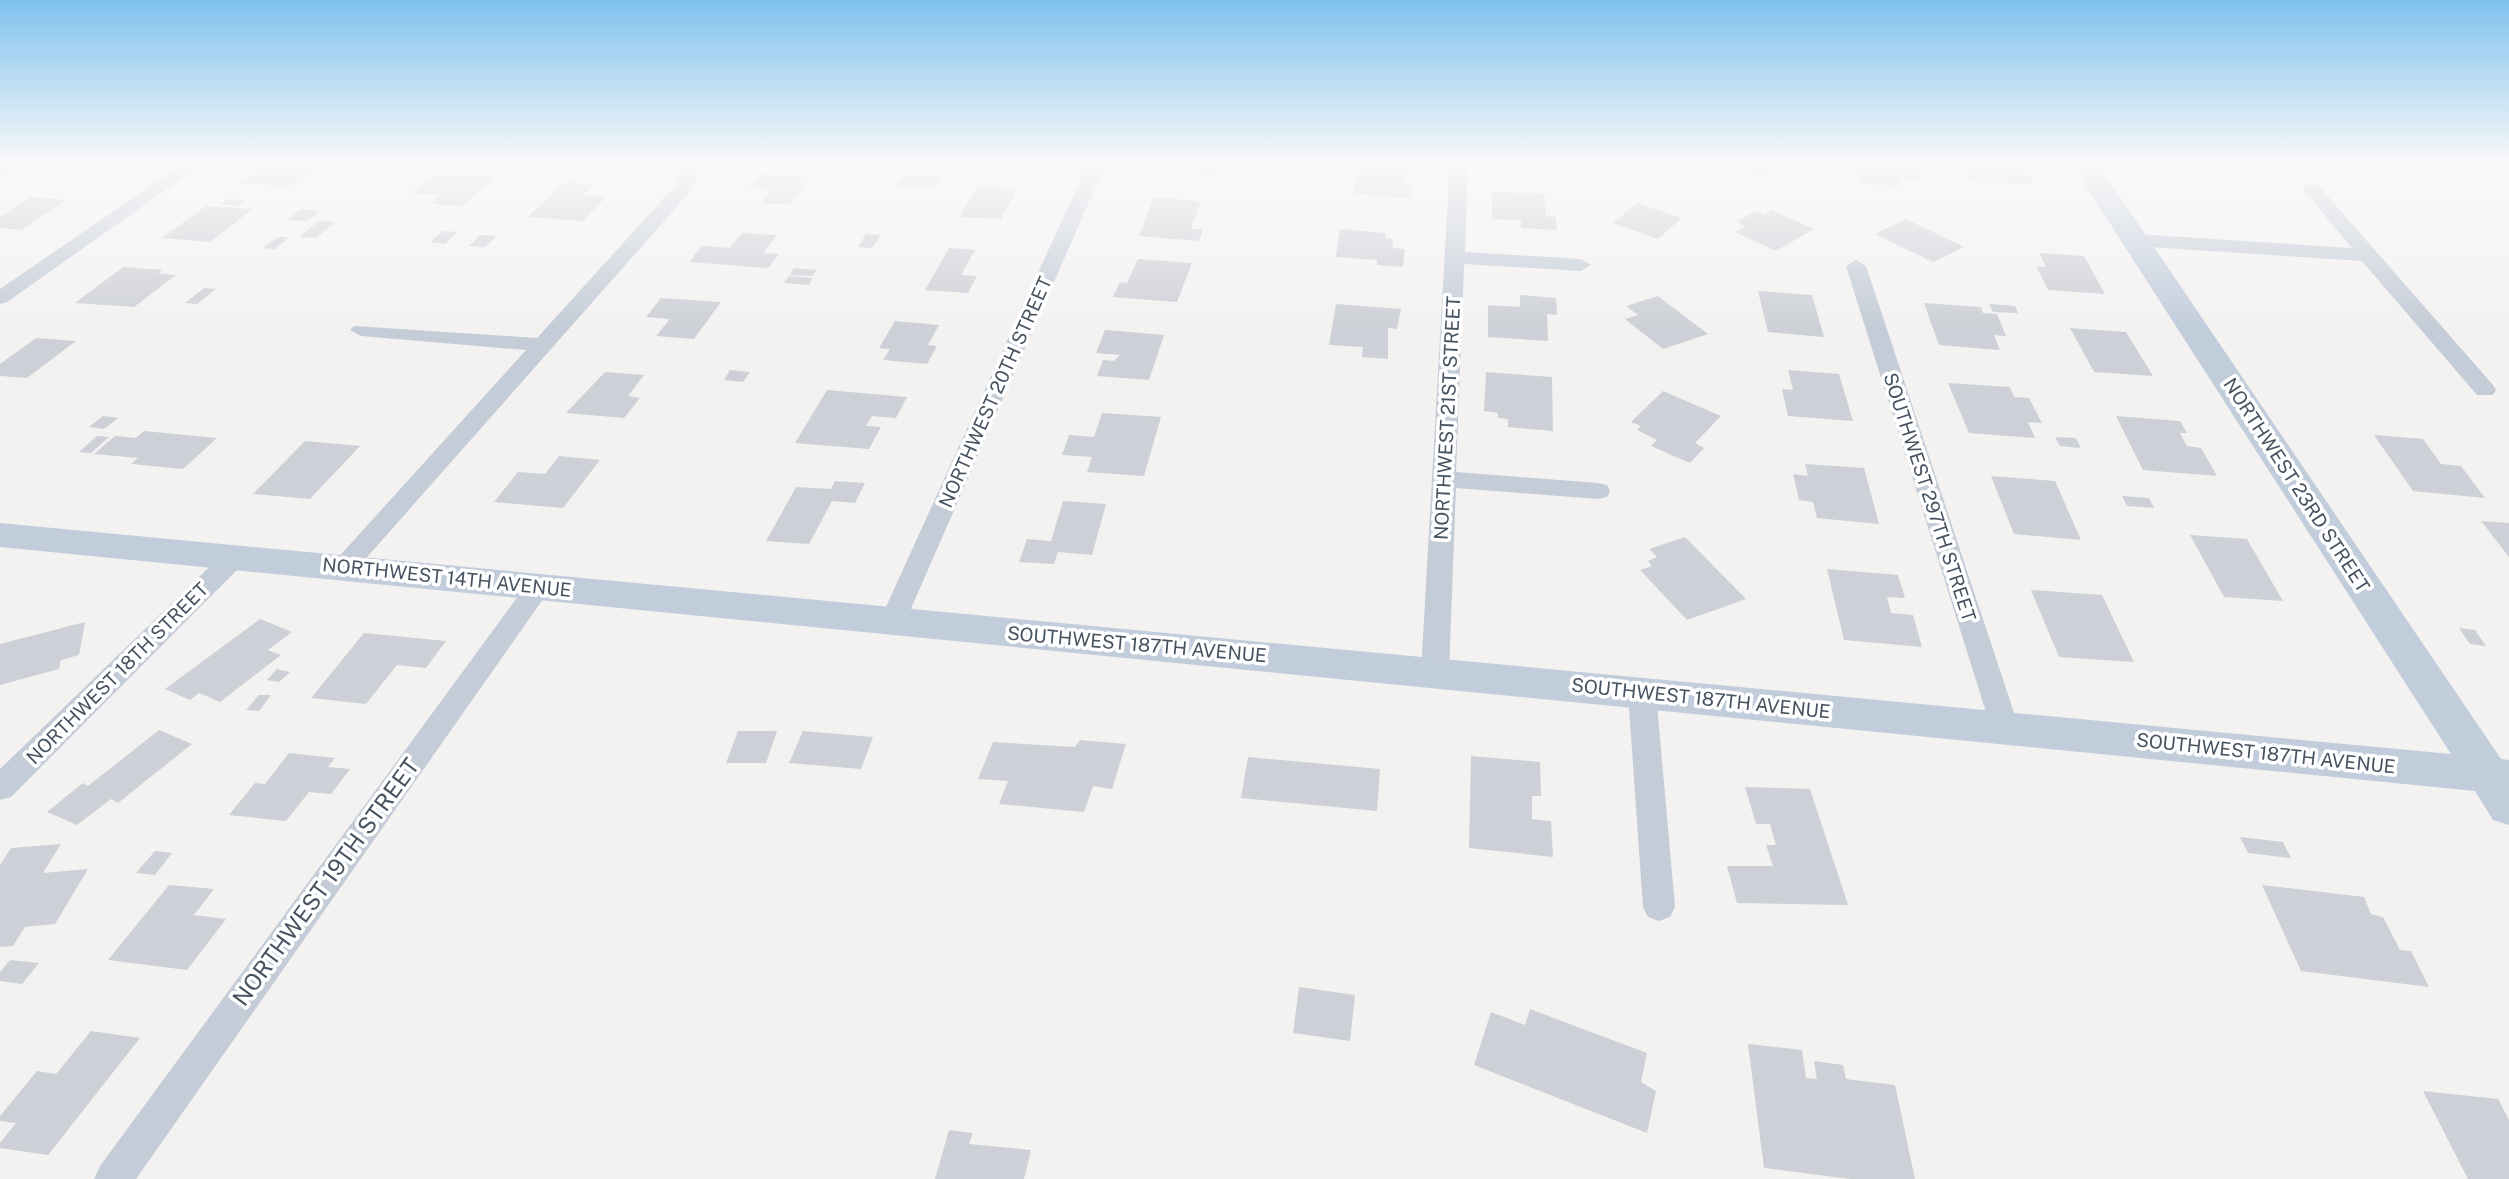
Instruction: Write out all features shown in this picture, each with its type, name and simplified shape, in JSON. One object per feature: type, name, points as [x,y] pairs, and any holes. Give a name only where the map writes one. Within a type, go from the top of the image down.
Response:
[{"type":"street","points":[[0,298],[116,218]]},
{"type":"street","points":[[344,567],[656,218]]},
{"type":"street","name":"NORTHWEST 20TH STREET","points":[[894,620],[1073,218]]},
{"type":"street","name":"NORTHWEST 21ST STREET","points":[[1435,672],[1456,218]]},
{"type":"street","name":"NORTHWEST 23RD STREET","points":[[2120,218],[2502,786]]},
{"type":"street","points":[[2337,218],[2484,390]]},
{"type":"street","points":[[2135,240],[2368,255]]},
{"type":"street","points":[[1454,257],[1581,265]]},
{"type":"street","name":"SOUTHWEST 297TH STREET","points":[[1856,266],[2005,728]]},
{"type":"street","points":[[361,330],[542,345]]},
{"type":"street","points":[[1444,479],[1598,491]]},
{"type":"street","name":"NORTHWEST 14TH AVENUE","points":[[0,535],[894,620]]},
{"type":"street","name":"NORTHWEST 18TH STREET","points":[[0,788],[235,557]]},
{"type":"street","name":"NORTHWEST 19TH STREET","points":[[113,1179],[539,586]]},
{"type":"street","name":"SOUTHWEST 187TH AVENUE","points":[[894,620],[2005,728],[2502,786]]},
{"type":"street","points":[[1642,692],[1659,907]]},
{"type":"building","points":[[0,218],[39,218],[21,230],[0,228]]},
{"type":"building","points":[[189,218],[241,218],[210,242],[162,238]]},
{"type":"building","points":[[290,218],[311,218],[307,221],[288,220]]},
{"type":"building","points":[[542,218],[586,218],[583,221]]},
{"type":"building","points":[[1146,218],[1195,218],[1191,229],[1203,229],[1199,241],[1139,236]]},
{"type":"building","points":[[1556,218],[1557,230],[1521,228],[1521,220],[1492,219]]},
{"type":"building","points":[[1619,218],[1682,218],[1658,239],[1613,223]]},
{"type":"building","points":[[1743,218],[1790,218],[1814,229],[1776,251],[1735,232],[1746,226],[1736,222]]},
{"type":"building","points":[[1906,219],[1964,247],[1933,262],[1875,234]]},
{"type":"building","points":[[319,221],[335,222],[316,238],[299,237]]},
{"type":"building","points":[[1340,229],[1386,233],[1385,238],[1393,239],[1392,248],[1405,249],[1403,267],[1377,265],[1377,260],[1336,257]]},
{"type":"building","points":[[443,231],[458,232],[445,244],[430,242]]},
{"type":"building","points":[[742,233],[777,235],[763,253],[779,254],[768,268],[689,262],[702,246],[729,248]]},
{"type":"building","points":[[866,234],[881,235],[872,248],[858,247]]},
{"type":"building","points":[[480,235],[497,236],[485,247],[469,246]]},
{"type":"building","points":[[278,237],[289,237],[275,249],[263,248]]},
{"type":"building","points":[[949,248],[975,250],[961,275],[977,276],[968,293],[925,290]]},
{"type":"building","points":[[2039,253],[2084,256],[2105,294],[2048,290],[2036,266],[2046,267]]},
{"type":"building","points":[[1138,259],[1192,263],[1177,302],[1113,297],[1120,282],[1127,283]]},
{"type":"building","points":[[123,267],[163,270],[158,273],[176,275],[134,307],[75,303]]},
{"type":"building","points":[[794,268],[817,270],[812,276],[790,275]]},
{"type":"building","points":[[789,276],[813,278],[809,285],[784,283]]},
{"type":"building","points":[[204,288],[216,289],[197,304],[185,303]]},
{"type":"building","points":[[1758,291],[1812,295],[1824,337],[1768,332]]},
{"type":"building","points":[[1520,295],[1556,298],[1557,315],[1547,314],[1548,341],[1488,337],[1488,305],[1520,307]]},
{"type":"building","points":[[1658,296],[1708,334],[1663,349],[1625,319],[1638,315],[1626,306]]},
{"type":"building","points":[[661,298],[721,302],[694,339],[656,336],[670,319],[646,317]]},
{"type":"building","points":[[1924,303],[1981,307],[1983,313],[1997,314],[2006,336],[1994,335],[2000,350],[1939,345]]},
{"type":"building","points":[[1336,304],[1401,309],[1397,329],[1388,328],[1388,359],[1362,357],[1363,347],[1329,345]]},
{"type":"building","points":[[1989,304],[2015,306],[2018,313],[1993,312]]},
{"type":"building","points":[[895,321],[939,325],[928,345],[937,346],[927,364],[883,360],[890,349],[879,348]]},
{"type":"building","points":[[2070,328],[2126,332],[2153,376],[2094,372]]},
{"type":"building","points":[[1105,330],[1164,335],[1149,380],[1097,376],[1103,360],[1114,361],[1120,355],[1096,353]]},
{"type":"building","points":[[36,338],[76,341],[27,378],[0,376],[0,364]]},
{"type":"building","points":[[730,370],[750,372],[743,382],[724,380]]},
{"type":"building","points":[[1788,370],[1839,374],[1853,421],[1788,416],[1782,389],[1793,390]]},
{"type":"building","points":[[605,372],[644,375],[628,396],[640,398],[624,418],[566,413]]},
{"type":"building","points":[[1486,372],[1552,377],[1553,431],[1508,427],[1508,419],[1498,418],[1498,413],[1484,411]]},
{"type":"building","points":[[1948,383],[2010,387],[2014,397],[2029,398],[2042,423],[2028,422],[2035,438],[1969,433]]},
{"type":"building","points":[[827,390],[907,397],[896,418],[872,416],[866,426],[881,427],[869,449],[795,443]]},
{"type":"building","points":[[1663,391],[1721,416],[1695,443],[1704,448],[1690,463],[1651,446],[1657,440],[1637,430],[1641,426],[1631,422]]},
{"type":"building","points":[[1102,413],[1161,417],[1144,476],[1087,472],[1092,457],[1062,455],[1069,435],[1094,437]]},
{"type":"building","points":[[103,416],[118,418],[104,429],[89,427]]},
{"type":"building","points":[[2116,416],[2180,421],[2187,433],[2180,433],[2187,446],[2201,448],[2217,476],[2143,470]]},
{"type":"building","points":[[144,431],[217,438],[183,469],[131,464],[138,458],[94,454],[115,436],[136,438]]},
{"type":"building","points":[[2374,435],[2423,439],[2441,464],[2461,466],[2485,498],[2413,491]]},
{"type":"building","points":[[97,436],[109,437],[91,453],[79,452]]},
{"type":"building","points":[[2055,437],[2076,438],[2081,448],[2060,446]]},
{"type":"building","points":[[305,441],[360,446],[310,499],[253,494]]},
{"type":"building","points":[[559,456],[600,460],[563,508],[494,502],[518,472],[545,474]]},
{"type":"building","points":[[1805,464],[1864,468],[1879,524],[1817,518],[1813,502],[1799,500],[1793,474],[1808,476]]},
{"type":"building","points":[[1991,476],[2055,481],[2081,540],[2014,534]]},
{"type":"building","points":[[835,481],[865,483],[855,503],[832,501],[809,544],[766,541],[796,487],[831,489]]},
{"type":"building","points":[[2122,496],[2149,498],[2154,508],[2127,506]]},
{"type":"building","points":[[1063,501],[1106,504],[1092,555],[1058,552],[1054,564],[1019,562],[1027,539],[1051,541]]},
{"type":"building","points":[[2481,521],[2509,523],[2509,557]]},
{"type":"building","points":[[2190,535],[2247,539],[2283,601],[2224,597]]},
{"type":"building","points":[[1685,537],[1746,599],[1687,620],[1640,570],[1652,566],[1648,561],[1657,557],[1649,549]]},
{"type":"building","points":[[1827,569],[1898,575],[1905,598],[1887,597],[1891,613],[1913,615],[1922,647],[1844,640]]},
{"type":"building","points":[[2031,590],[2102,595],[2134,662],[2059,657]]},
{"type":"building","points":[[260,619],[292,632],[268,650],[281,655],[220,702],[199,693],[190,700],[165,689]]},
{"type":"building","points":[[85,622],[79,655],[61,660],[59,669],[0,685],[0,644]]},
{"type":"building","points":[[2459,628],[2475,630],[2486,646],[2470,644]]},
{"type":"building","points":[[364,633],[446,641],[426,668],[397,665],[366,704],[311,698]]},
{"type":"building","points":[[277,669],[290,672],[279,682],[267,680]]},
{"type":"building","points":[[259,695],[271,695],[259,711],[246,710]]},
{"type":"building","points":[[159,730],[192,744],[118,803],[111,799],[77,825],[47,812],[83,783],[88,786]]},
{"type":"building","points":[[738,731],[777,731],[766,763],[726,763]]},
{"type":"building","points":[[803,731],[873,737],[861,769],[789,763]]},
{"type":"building","points":[[1080,740],[1126,744],[1112,789],[1093,786],[1084,812],[999,804],[1008,781],[978,779],[993,742],[1075,747]]},
{"type":"building","points":[[289,753],[335,758],[328,767],[350,769],[331,794],[309,792],[286,821],[229,815],[255,783],[265,784]]},
{"type":"building","points":[[1471,756],[1540,762],[1541,796],[1532,796],[1532,819],[1551,821],[1553,857],[1469,848]]},
{"type":"building","points":[[1248,757],[1380,769],[1377,811],[1241,798]]},
{"type":"building","points":[[1745,787],[1810,789],[1848,905],[1737,903],[1727,866],[1773,866],[1766,845],[1776,845],[1770,824],[1756,824]]},
{"type":"building","points":[[2240,837],[2283,842],[2291,858],[2248,853]]},
{"type":"building","points":[[61,844],[43,873],[88,869],[55,924],[25,927],[13,946],[0,947],[0,865],[11,848]]},
{"type":"building","points":[[155,851],[172,853],[155,875],[136,873]]},
{"type":"building","points":[[169,885],[214,889],[194,915],[226,919],[187,970],[108,960]]},
{"type":"building","points":[[2262,885],[2364,897],[2371,914],[2383,917],[2400,950],[2411,951],[2429,987],[2301,971]]},
{"type":"building","points":[[10,960],[39,963],[22,984],[0,981],[0,972]]},
{"type":"building","points":[[1299,987],[1355,995],[1350,1041],[1293,1033]]},
{"type":"building","points":[[1530,1009],[1647,1053],[1641,1082],[1656,1091],[1647,1133],[1474,1065],[1491,1012],[1525,1025]]},
{"type":"building","points":[[91,1031],[140,1038],[48,1155],[0,1148],[0,1143],[16,1123],[0,1121],[0,1116],[37,1071],[56,1074]]},
{"type":"building","points":[[1748,1044],[1802,1050],[1806,1078],[1817,1079],[1814,1061],[1843,1065],[1846,1079],[1895,1085],[1915,1179],[1850,1179],[1764,1168]]},
{"type":"building","points":[[2423,1091],[2498,1099],[2509,1120],[2509,1179],[2468,1179]]},
{"type":"building","points":[[949,1130],[973,1133],[969,1144],[1031,1150],[1024,1179],[935,1179]]}]
